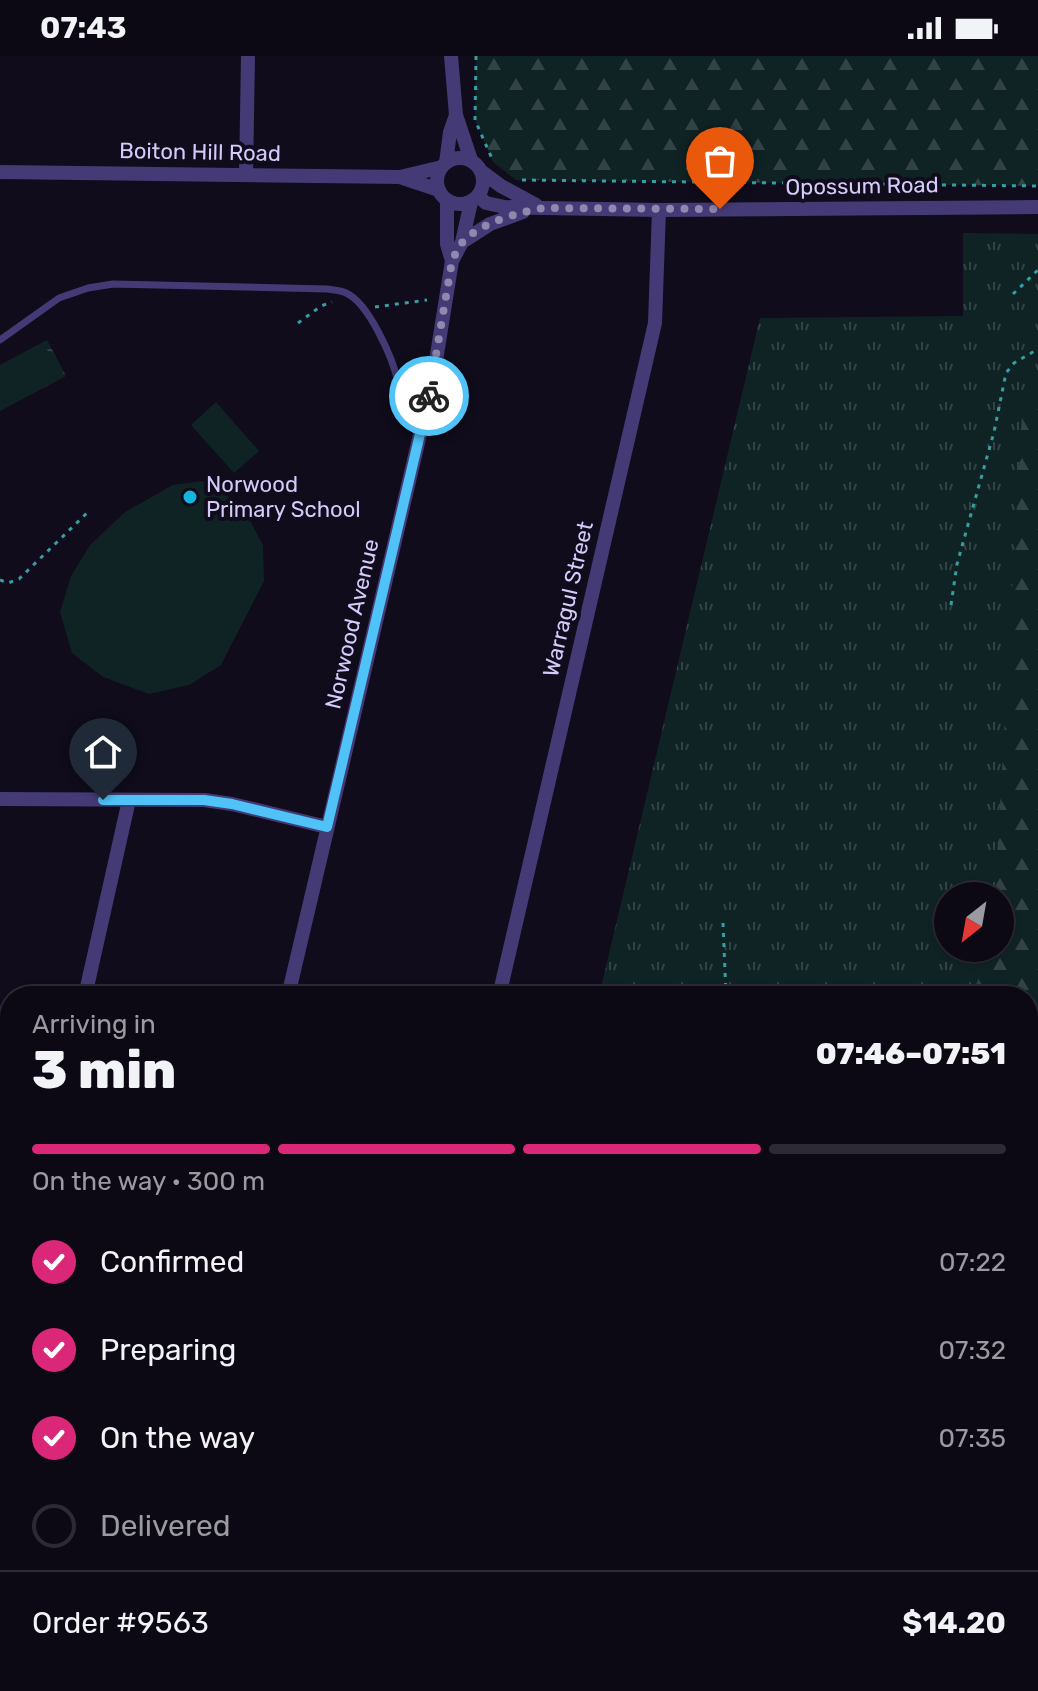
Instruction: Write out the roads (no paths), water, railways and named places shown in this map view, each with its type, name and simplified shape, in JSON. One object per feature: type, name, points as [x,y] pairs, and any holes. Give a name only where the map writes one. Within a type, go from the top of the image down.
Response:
[{"type":"street","points":[[246,175],[248,56]]},
{"type":"street","points":[[451,56],[456,115],[482,164],[483,184],[474,199],[459,204],[443,195],[437,178],[444,165],[456,115]]},
{"type":"street","points":[[444,165],[458,158],[482,164]]},
{"type":"street","name":"Opossum Road","points":[[482,164],[523,200],[543,208]]},
{"type":"street","name":"Boiton Hill Road","points":[[0,172],[400,177],[444,165]]},
{"type":"street","name":"Boiton Hill Road","points":[[400,177],[443,195]]},
{"type":"street","name":"Norwood Avenue","points":[[443,195],[447,244],[452,261]]},
{"type":"street","name":"Opossum Road","points":[[474,199],[505,207],[659,210],[1038,207]]},
{"type":"street","name":"Norwood Avenue","points":[[290,986],[434,373],[452,261],[462,242],[474,199]]},
{"type":"street","points":[[462,242],[515,213],[543,208]]},
{"type":"street","name":"Warragul Street","points":[[501,986],[655,323],[659,210]]},
{"type":"street","points":[[0,799],[204,800],[327,827]]},
{"type":"street","points":[[87,986],[129,800]]},
{"type":"lane","points":[[0,340],[59,298],[88,288],[113,284],[327,289],[345,292],[359,303],[394,363],[398,382]]},
{"type":"place","name":"Norwood Primary School","points":[[190,497]]}]
